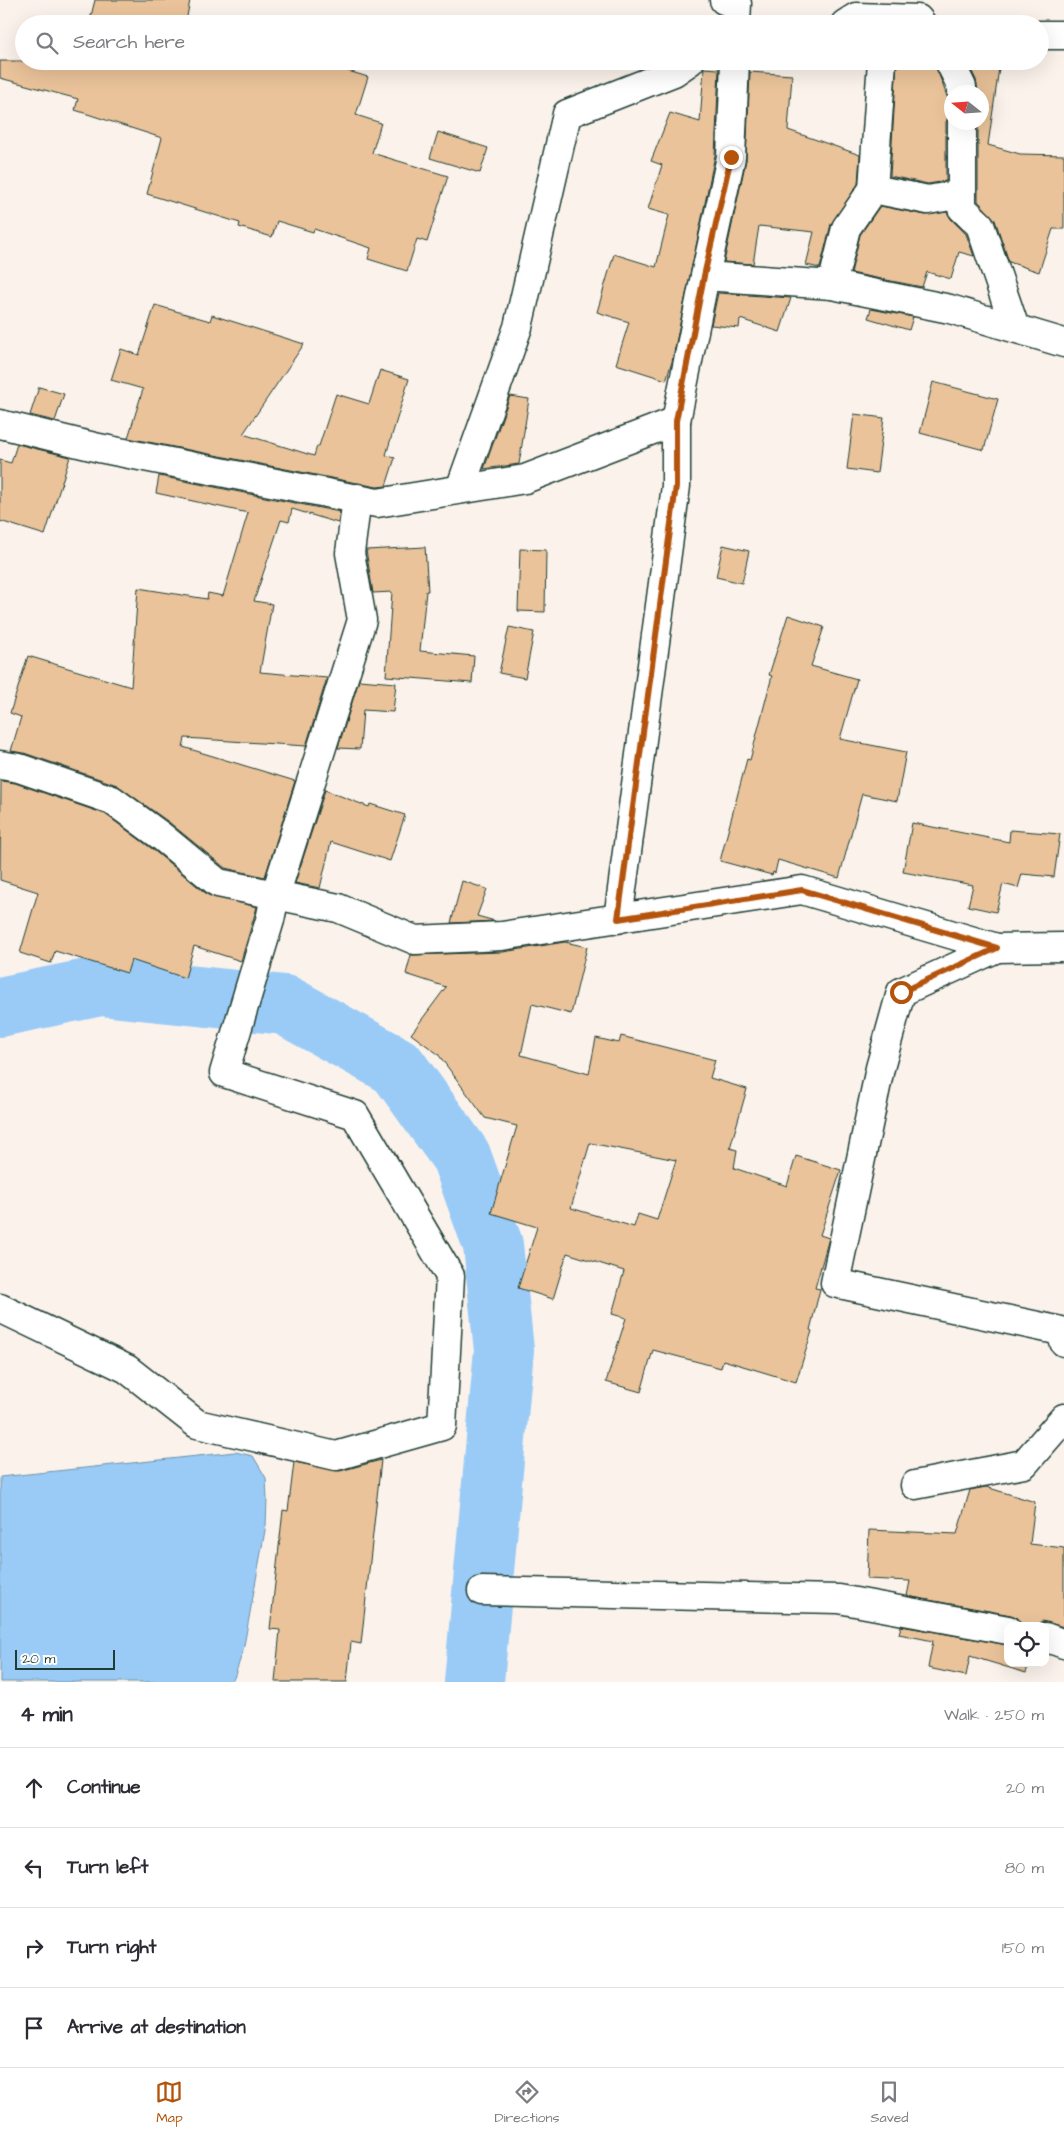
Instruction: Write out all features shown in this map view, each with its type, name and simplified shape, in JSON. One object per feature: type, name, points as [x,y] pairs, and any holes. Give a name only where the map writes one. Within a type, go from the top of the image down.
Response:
[{"type":"street","points":[[724,0],[737,3],[736,15]]},
{"type":"street","points":[[1049,35],[1064,35]]},
{"type":"street","points":[[460,490],[518,327],[567,114],[677,70]]},
{"type":"street","points":[[618,919],[676,486],[676,421],[704,276],[731,157],[735,70]]},
{"type":"street","points":[[832,285],[846,228],[873,189],[881,70]]},
{"type":"street","points":[[954,70],[961,85]]},
{"type":"street","points":[[962,130],[962,208],[980,225],[1015,328]]},
{"type":"street","points":[[873,189],[928,200],[962,194]]},
{"type":"street","points":[[704,276],[832,285],[950,308],[1064,342]]},
{"type":"street","points":[[0,424],[98,448],[377,503],[525,479],[676,421]]},
{"type":"street","points":[[0,1308],[127,1368],[197,1424],[336,1456],[442,1426],[450,1276],[355,1114],[224,1073],[272,908],[362,620],[350,553],[357,498]]},
{"type":"street","points":[[0,766],[19,768],[112,800],[161,836],[218,883],[272,908],[338,908],[416,940],[502,936],[802,890],[997,948],[1064,947]]},
{"type":"street","points":[[997,948],[901,992],[880,1068],[835,1283],[1061,1331],[1064,1342]]},
{"type":"street","points":[[915,1485],[1024,1464],[1064,1418]]},
{"type":"street","points":[[482,1591],[839,1600],[1004,1629]]},
{"type":"street","points":[[1049,1638],[1064,1644]]},
{"type":"water","points":[[235,1452],[253,1456],[266,1478],[267,1500],[266,1525],[243,1651],[234,1678],[229,1682],[0,1682],[0,1477]]},
{"type":"building","points":[[95,0],[190,0],[187,15],[91,15]]},
{"type":"building","points":[[0,61],[15,61],[15,70],[345,70],[368,77],[356,115],[381,123],[372,153],[448,176],[427,242],[417,239],[407,271],[368,259],[371,248],[314,229],[313,232],[277,221],[272,237],[239,227],[240,223],[147,194],[162,138],[75,110],[78,99],[0,78]]},
{"type":"building","points":[[704,70],[719,70],[715,155],[672,362],[666,380],[616,364],[629,322],[597,312],[614,254],[656,267],[669,215],[648,209],[662,165],[651,161],[670,113],[700,122]]},
{"type":"building","points":[[896,70],[937,70],[944,88],[946,181],[928,184],[890,176]]},
{"type":"building","points":[[971,70],[999,70],[988,145],[1020,154],[1064,155],[1064,229],[1053,229],[1039,272],[1009,262],[995,220],[978,201],[978,130],[989,130],[989,85],[977,85]]},
{"type":"building","points":[[750,72],[792,75],[788,130],[860,155],[858,184],[831,224],[820,268],[806,265],[814,232],[759,226],[753,264],[724,262],[746,160]]},
{"type":"building","points":[[438,132],[488,148],[480,173],[430,158]]},
{"type":"building","points":[[880,206],[925,215],[947,212],[951,219],[966,234],[974,256],[959,252],[951,279],[927,272],[922,287],[851,273],[860,235]]},
{"type":"building","points":[[718,293],[791,298],[780,332],[740,319],[739,328],[711,325]]},
{"type":"building","points":[[155,305],[210,321],[212,315],[304,344],[243,434],[314,456],[336,394],[369,404],[380,370],[409,379],[386,455],[395,458],[386,486],[377,487],[128,438],[143,389],[111,380],[121,349],[139,355]]},
{"type":"building","points":[[871,309],[913,317],[909,330],[868,318]]},
{"type":"building","points":[[933,382],[998,399],[984,450],[920,433]]},
{"type":"building","points":[[39,387],[64,394],[55,421],[30,415]]},
{"type":"building","points":[[510,396],[529,399],[519,464],[484,469]]},
{"type":"building","points":[[854,414],[884,418],[877,473],[847,469]]},
{"type":"building","points":[[17,444],[70,457],[45,535],[0,521],[0,460],[11,463]]},
{"type":"building","points":[[159,476],[340,512],[338,523],[292,509],[289,522],[281,520],[254,601],[272,604],[260,672],[327,678],[306,746],[185,738],[183,747],[295,781],[265,877],[225,868],[170,823],[117,785],[24,753],[11,751],[21,717],[10,713],[28,656],[131,687],[138,588],[207,599],[208,593],[223,596],[248,513],[156,493]]},
{"type":"building","points":[[723,545],[749,551],[742,583],[716,577]]},
{"type":"building","points":[[425,547],[428,591],[426,591],[420,651],[474,656],[472,683],[386,676],[392,592],[373,593],[366,550]]},
{"type":"building","points":[[520,549],[546,550],[545,612],[518,611]]},
{"type":"building","points":[[788,615],[824,627],[811,666],[857,679],[840,739],[906,752],[897,801],[862,794],[839,878],[778,860],[775,873],[773,872],[772,875],[720,861],[747,759],[750,760],[772,676],[769,675]]},
{"type":"building","points":[[509,627],[534,632],[525,678],[499,673]]},
{"type":"building","points":[[359,680],[396,683],[393,712],[363,710],[360,749],[338,748]]},
{"type":"building","points":[[1,781],[15,783],[105,814],[151,848],[208,895],[257,907],[241,961],[194,946],[185,978],[131,960],[127,973],[55,951],[51,963],[20,953],[38,892],[0,880]]},
{"type":"building","points":[[325,790],[369,807],[370,804],[405,815],[390,861],[331,842],[320,888],[295,883]]},
{"type":"building","points":[[912,823],[1009,842],[1010,830],[1060,834],[1054,877],[1022,874],[1018,888],[1003,884],[996,912],[968,906],[973,885],[903,872]]},
{"type":"building","points":[[462,881],[487,889],[477,916],[495,921],[451,923]]},
{"type":"building","points":[[565,942],[587,947],[571,1014],[532,1004],[521,1055],[589,1074],[596,1038],[619,1043],[621,1036],[715,1060],[710,1078],[747,1089],[730,1148],[737,1150],[734,1168],[787,1186],[796,1156],[841,1170],[820,1235],[829,1238],[815,1288],[820,1289],[810,1330],[812,1331],[796,1382],[723,1360],[721,1368],[653,1350],[641,1392],[606,1382],[626,1318],[612,1314],[624,1271],[567,1253],[553,1299],[518,1288],[537,1227],[491,1213],[517,1126],[485,1118],[438,1054],[411,1034],[446,987],[406,974],[411,955],[503,952]],"holes":[[[590,1143],[676,1160],[657,1220],[638,1214],[634,1227],[571,1208]]]},
{"type":"building","points":[[381,1460],[361,1644],[351,1642],[347,1682],[275,1682],[280,1630],[270,1629],[283,1510],[288,1511],[294,1462],[340,1471]]},
{"type":"building","points":[[986,1487],[1035,1502],[1030,1544],[1064,1548],[1064,1627],[1042,1621],[1020,1622],[1018,1618],[1011,1615],[907,1596],[910,1581],[867,1579],[869,1530],[957,1534],[970,1490]]},
{"type":"building","points":[[901,1626],[1004,1644],[1004,1666],[970,1656],[966,1676],[928,1668],[933,1641],[899,1634]]},
{"type":"building","points":[[1006,1667],[1028,1667],[1026,1673]]},
{"type":"waterway","points":[[0,1007],[101,986],[285,1005],[397,1067],[461,1156],[493,1245],[504,1350],[474,1682]]},
{"type":"route","points":[[731,157],[704,276],[676,421],[676,486],[618,919],[802,890],[997,948],[901,992]]}]
